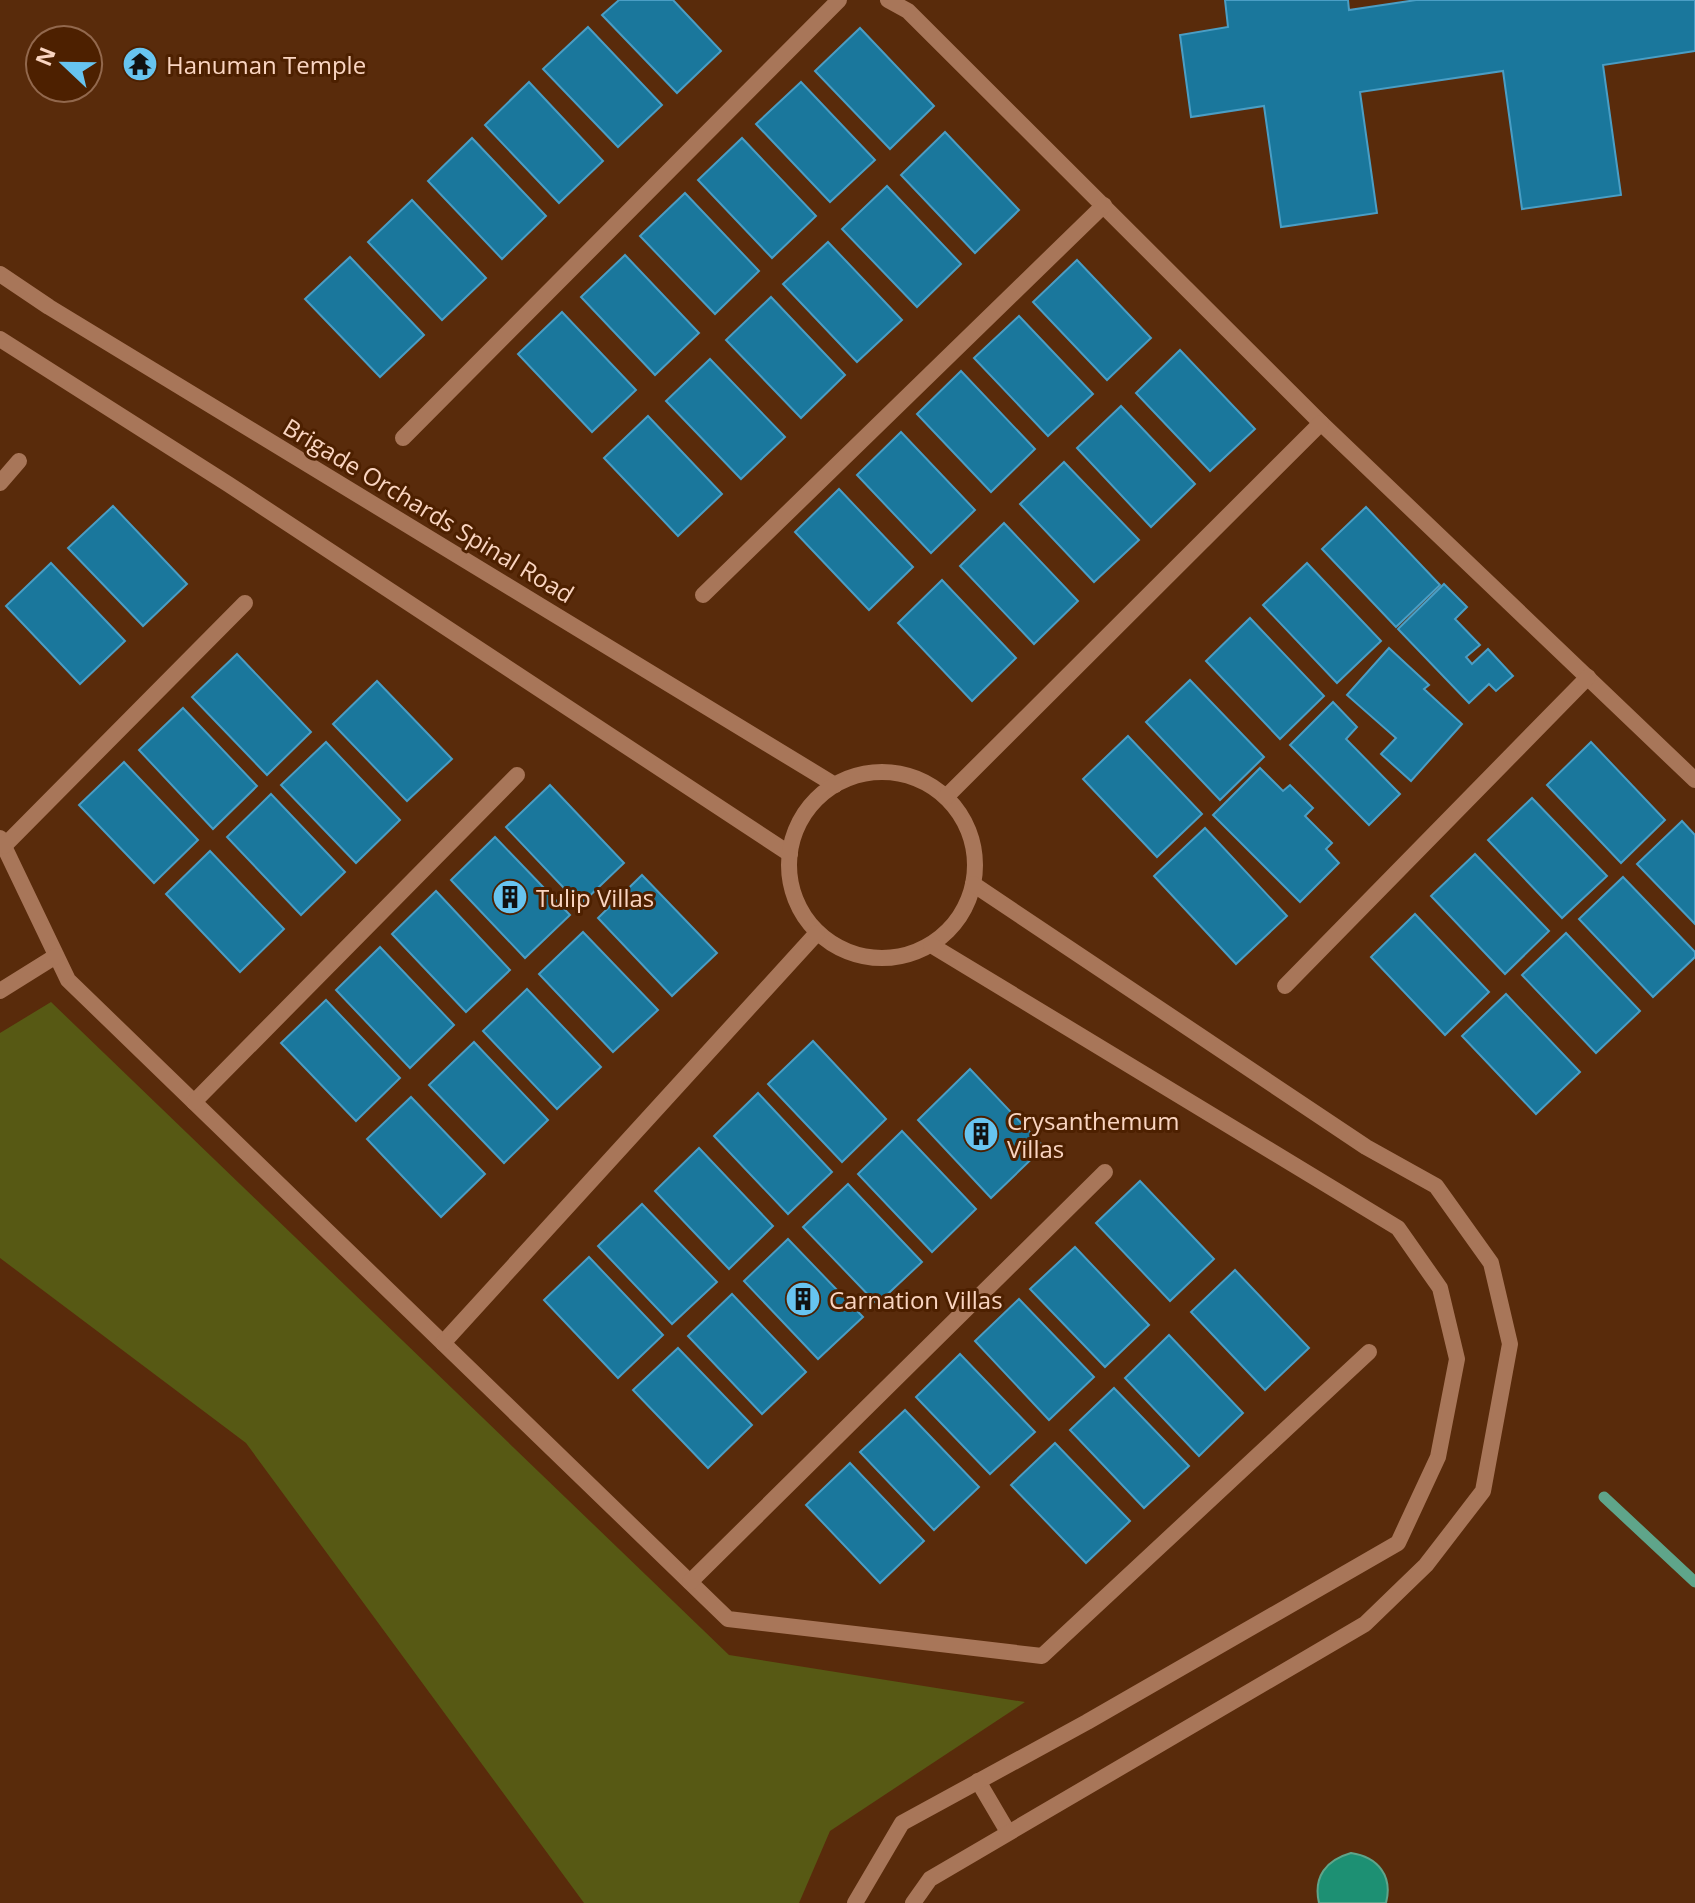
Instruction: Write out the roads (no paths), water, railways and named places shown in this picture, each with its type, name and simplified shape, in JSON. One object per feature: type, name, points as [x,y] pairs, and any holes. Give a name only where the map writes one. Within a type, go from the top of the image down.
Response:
[{"type":"street","points":[[403,438],[839,0]]},
{"type":"street","points":[[888,0],[908,11],[1321,423],[1695,780]]},
{"type":"street","points":[[703,595],[1104,205]]},
{"type":"street","name":"Brigade Orchards Spinal Road","points":[[0,274],[49,307],[835,785]]},
{"type":"street","points":[[0,339],[241,493],[790,854]]},
{"type":"street","points":[[946,797],[1321,423]]},
{"type":"street","points":[[0,483],[19,461]]},
{"type":"street","points":[[245,603],[2,842],[56,956],[68,980],[728,1619],[1042,1656],[1369,1352]]},
{"type":"street","points":[[1285,986],[1588,677]]},
{"type":"street","points":[[893,772],[922,780],[946,797],[965,822],[974,853],[973,884],[965,908],[950,929],[931,945],[903,957],[872,958],[843,950],[817,933],[800,910],[790,882],[790,854],[797,826],[813,802],[835,785],[863,774],[893,772]]},
{"type":"street","points":[[194,1102],[517,775]]},
{"type":"street","points":[[913,1903],[930,1879],[1365,1624],[1426,1565],[1483,1491],[1510,1344],[1491,1263],[1436,1186],[1366,1147],[973,884]]},
{"type":"street","points":[[443,1343],[817,933]]},
{"type":"street","points":[[855,1903],[902,1823],[1087,1722],[1398,1543],[1438,1457],[1457,1359],[1440,1288],[1398,1228],[931,945]]},
{"type":"street","points":[[0,991],[56,956]]},
{"type":"street","points":[[690,1582],[1105,1172]]},
{"type":"street","points":[[978,1781],[1008,1832]]},
{"type":"waterway","points":[[1604,1497],[1695,1582]]},
{"type":"place","name":"Hanuman Temple","points":[[140,64]]},
{"type":"place","name":"Tulip Villas","points":[[510,897]]},
{"type":"place","name":"Crysanthemum Villas","points":[[981,1134]]},
{"type":"place","name":"Carnation Villas","points":[[803,1299]]}]
